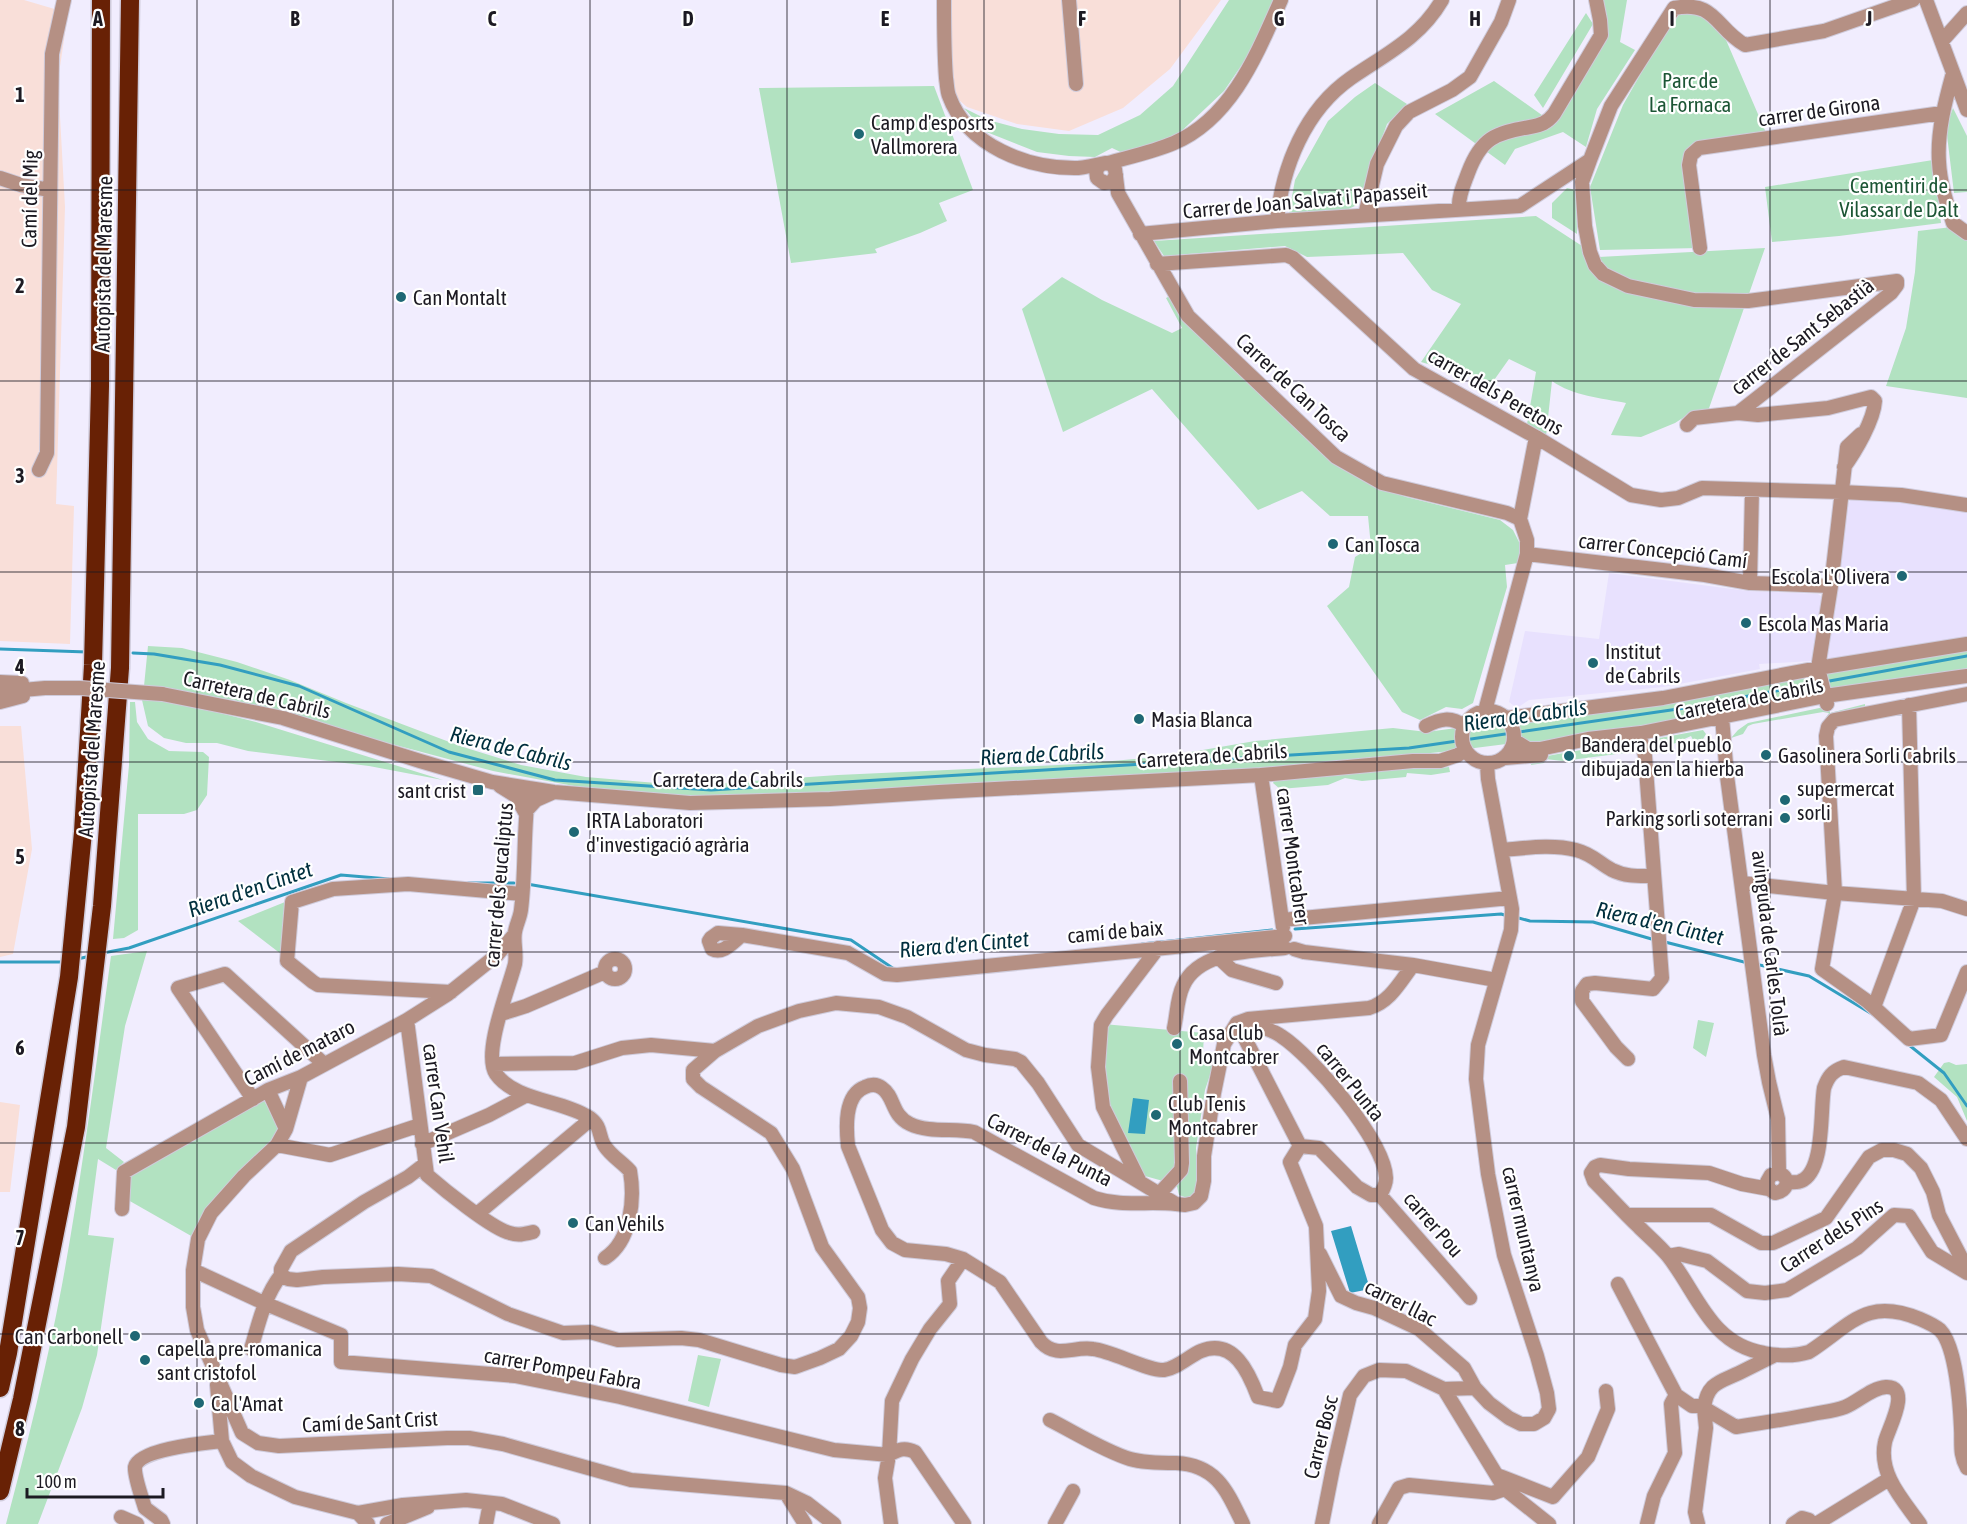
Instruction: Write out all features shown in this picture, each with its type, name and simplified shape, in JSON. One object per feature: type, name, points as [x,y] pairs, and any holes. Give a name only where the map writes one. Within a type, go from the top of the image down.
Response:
[{"type":"highway","name":"Autopista del Maresme","points":[[0,1388],[8,1353],[69,977],[83,832],[93,665],[100,386],[101,0]]},
{"type":"highway","name":"Autopista del Maresme","points":[[0,1491],[22,1399],[76,1127],[102,906],[120,668],[130,0]]},
{"type":"street","name":"Camí del Mig","points":[[39,470],[47,453],[52,54],[64,0]]},
{"type":"street","points":[[944,0],[948,95],[959,117],[974,134],[1004,152],[1032,162],[1108,173],[1141,154],[1174,143],[1202,126],[1232,96],[1253,60],[1281,0]]},
{"type":"street","points":[[1069,0],[1076,84]]},
{"type":"street","points":[[1277,221],[1279,197],[1288,168],[1303,131],[1312,117],[1341,85],[1404,44],[1433,14],[1442,0]]},
{"type":"street","points":[[1365,215],[1377,164],[1396,126],[1409,112],[1452,90],[1470,77],[1501,22],[1509,0]]},
{"type":"street","points":[[1459,209],[1460,195],[1472,164],[1484,143],[1501,133],[1543,124],[1554,114],[1599,38],[1601,24],[1596,0]]},
{"type":"street","name":"carrer de Sant Sebastià","points":[[1738,413],[1891,293],[1897,285],[1904,282],[1748,301],[1694,300],[1628,286],[1603,274],[1594,265],[1590,252],[1585,226],[1582,182],[1611,106],[1674,8],[1684,3],[1696,2],[1707,5],[1736,40],[1745,45],[1824,31],[1913,0]]},
{"type":"street","points":[[1926,0],[1967,110]]},
{"type":"street","points":[[1942,41],[1967,13]]},
{"type":"street","points":[[1953,73],[1942,114],[1939,162],[1953,223],[1967,232]]},
{"type":"street","name":"carrer de Girona","points":[[1700,248],[1689,165],[1691,155],[1699,148],[1942,114]]},
{"type":"street","name":"Carrer de Joan Salvat i Papasseit","points":[[1140,234],[1277,221],[1520,206],[1590,160]]},
{"type":"street","points":[[1108,173],[1112,187],[1118,193],[1140,234]]},
{"type":"street","points":[[0,178],[21,185],[50,190]]},
{"type":"street","name":"Carrer de Can Tosca","points":[[1140,234],[1188,316],[1336,456],[1382,483],[1504,512],[1520,519]]},
{"type":"street","name":"carrer dels Peretons","points":[[1157,264],[1286,255],[1293,258],[1414,369],[1536,437],[1622,491],[1645,499],[1678,498],[1702,488],[1901,495],[1967,505]]},
{"type":"street","name":"carrer de Sant Sebastià","points":[[1687,425],[1694,418],[1828,408],[1871,397],[1875,401],[1874,411],[1864,430],[1847,447],[1831,586],[1818,671],[1825,698]]},
{"type":"street","points":[[1485,711],[1527,554],[1527,540],[1520,519],[1536,437]]},
{"type":"street","points":[[1750,583],[1752,490]]},
{"type":"street","name":"carrer Concepció Camí","points":[[1527,554],[1705,575],[1750,583],[1831,586]]},
{"type":"street","points":[[1506,718],[1662,698],[1967,644]]},
{"type":"street","name":"Carretera de Cabrils","points":[[1505,758],[1545,755],[1568,749],[1641,741],[1825,698],[1967,676]]},
{"type":"street","points":[[0,682],[34,684],[45,688]]},
{"type":"street","points":[[0,702],[32,694],[45,688]]},
{"type":"street","name":"Carretera de Cabrils","points":[[0,692],[80,688],[162,694],[283,718],[492,782],[554,792],[690,803],[830,799],[1261,775],[1413,761],[1440,761],[1465,750]]},
{"type":"street","points":[[1967,694],[1834,720],[1828,727],[1826,735],[1835,893],[1822,969],[1874,1007],[1909,1039],[1941,1035],[1967,972]]},
{"type":"street","points":[[1874,1007],[1914,899],[1909,705]]},
{"type":"street","points":[[1485,711],[1492,711],[1506,718],[1511,724],[1515,741],[1505,758],[1487,764],[1474,760],[1465,750],[1462,742],[1464,726],[1476,713],[1485,711]]},
{"type":"street","points":[[1426,726],[1438,720],[1448,719],[1464,726]]},
{"type":"street","name":"Carretera de Cabrils","points":[[1515,741],[1528,749],[1540,749],[1723,721]]},
{"type":"street","name":"avinguda de Carles Tolrà","points":[[1723,721],[1727,776],[1767,1072],[1778,1119],[1783,1178]]},
{"type":"street","points":[[1628,1059],[1616,1047],[1582,1001],[1582,991],[1587,984],[1595,983],[1653,989],[1662,978],[1645,756],[1641,741]]},
{"type":"street","name":"carrer muntanya","points":[[1475,1388],[1489,1403],[1521,1424],[1534,1424],[1544,1418],[1549,1409],[1538,1356],[1504,1255],[1488,1174],[1476,1079],[1478,1045],[1511,930],[1512,909],[1487,764]]},
{"type":"street","name":"carrer Montcabrer","points":[[1261,775],[1282,921],[1288,944]]},
{"type":"street","name":"carrer dels eucaliptus","points":[[492,782],[516,796],[525,812]]},
{"type":"street","name":"carrer dels eucaliptus","points":[[493,1064],[493,1044],[516,961],[514,935],[521,913],[525,812],[529,788]]},
{"type":"street","name":"carrer dels eucaliptus","points":[[525,812],[536,800],[554,792]]},
{"type":"street","points":[[1502,850],[1544,847],[1575,849],[1592,855],[1610,869],[1623,875],[1654,876]]},
{"type":"street","points":[[451,993],[318,985],[287,961],[292,902],[333,889],[408,884],[522,894]]},
{"type":"street","points":[[1742,884],[1942,901],[1967,909]]},
{"type":"street","points":[[1282,921],[1510,898]]},
{"type":"street","name":"Camí de mataro","points":[[122,1209],[124,1172],[268,1090],[301,1077],[451,993],[497,955],[514,935]]},
{"type":"street","name":"camí de baix","points":[[742,935],[848,953],[885,974],[897,975],[1158,948],[1288,944],[1304,952],[1413,965],[1496,980]]},
{"type":"street","points":[[1174,1028],[1183,986],[1200,965],[1218,957],[1288,944]]},
{"type":"street","points":[[1140,1182],[1103,1107],[1098,1067],[1101,1025],[1158,948]]},
{"type":"street","points":[[1218,957],[1232,970],[1276,983]]},
{"type":"street","points":[[281,1275],[297,1280],[398,1274],[431,1276],[508,1314],[563,1333],[590,1332],[618,1340],[681,1338],[699,1340],[781,1365],[795,1367],[839,1349],[851,1336],[858,1322],[860,1308],[858,1297],[822,1247],[793,1169],[771,1132],[701,1087],[693,1079],[693,1070],[715,1051],[758,1026],[799,1011],[836,1003],[879,1007],[907,1017],[966,1050],[1021,1062],[1038,1083],[1078,1145],[1180,1204],[1198,1200],[1203,1189],[1204,1156],[1224,1044],[1242,1021],[1380,1005],[1413,965]]},
{"type":"street","points":[[501,1014],[526,1006],[605,972]]},
{"type":"street","points":[[253,1099],[178,988],[225,974],[324,1064]]},
{"type":"street","name":"carrer Can Vehil","points":[[406,1020],[427,1175],[477,1214],[508,1233],[524,1235],[533,1232]]},
{"type":"street","points":[[1242,1021],[1300,1146]]},
{"type":"street","name":"carrer Punta","points":[[1242,1021],[1279,1034],[1297,1047],[1350,1106],[1380,1154],[1386,1177],[1380,1195]]},
{"type":"street","points":[[605,1258],[612,1253],[630,1220],[632,1179],[630,1171],[605,1146],[599,1128],[591,1119],[566,1106],[527,1095],[509,1086],[495,1073],[493,1064],[575,1063],[621,1048],[651,1045],[715,1051]]},
{"type":"street","points":[[1967,1139],[1941,1100],[1918,1083],[1844,1067],[1835,1070],[1828,1078],[1824,1088],[1819,1152],[1813,1171],[1801,1181],[1783,1178],[1784,1190],[1779,1193],[1709,1173],[1629,1169],[1600,1165],[1595,1167],[1592,1173],[1594,1181],[1668,1256],[1694,1297],[1725,1336],[1749,1351],[1775,1355],[1800,1355],[1809,1352],[1857,1318],[1872,1311],[1887,1309],[1929,1322],[1941,1331],[1955,1370],[1961,1428],[1961,1457],[1967,1468]]},
{"type":"street","name":"Camí de Sant Crist","points":[[301,1077],[286,1129],[277,1145],[244,1176],[211,1213],[198,1239],[193,1270],[193,1307],[196,1330],[242,1433],[258,1443],[279,1446],[469,1438],[502,1444],[631,1480],[786,1493],[807,1503],[834,1524]]},
{"type":"street","points":[[1160,1193],[1181,1170],[1184,1154],[1180,1081]]},
{"type":"street","name":"Carrer de la Punta","points":[[1180,1204],[1155,1202],[1111,1204],[1094,1198],[974,1132],[918,1127],[909,1124],[896,1113],[886,1091],[880,1086],[872,1084],[858,1091],[849,1107],[846,1132],[848,1146],[882,1230],[892,1243],[905,1250],[946,1254],[963,1259],[1000,1282],[1048,1350],[1059,1352],[1092,1348],[1161,1370],[1177,1365],[1202,1351],[1218,1348],[1231,1353],[1243,1365],[1258,1397],[1277,1401],[1290,1367],[1295,1345],[1315,1319],[1319,1291],[1316,1226],[1290,1162],[1300,1146]]},
{"type":"street","points":[[268,1090],[286,1129]]},
{"type":"street","points":[[422,1144],[489,1115],[527,1095]]},
{"type":"street","points":[[477,1214],[591,1119]]},
{"type":"street","points":[[277,1145],[330,1155],[420,1125]]},
{"type":"street","name":"carrer Pou","points":[[1300,1146],[1318,1148],[1357,1187],[1364,1192],[1380,1195],[1470,1298]]},
{"type":"street","points":[[1627,1215],[1711,1215],[1761,1243],[1773,1242],[1826,1218],[1869,1158],[1882,1150],[1894,1150],[1907,1154],[1921,1168],[1933,1192],[1939,1215],[1967,1271]]},
{"type":"street","points":[[1113,1167],[1125,1151]]},
{"type":"street","points":[[251,1350],[264,1303],[281,1275],[281,1269],[291,1251],[425,1164]]},
{"type":"street","name":"Carrer dels Pins","points":[[1668,1256],[1679,1254],[1707,1261],[1747,1291],[1765,1293],[1787,1290],[1857,1248],[1894,1215],[1909,1216],[1932,1252],[1967,1271]]},
{"type":"street","name":"carrer llac","points":[[1317,1247],[1341,1296],[1374,1308],[1419,1329],[1464,1368],[1475,1388]]},
{"type":"street","points":[[891,1524],[885,1478],[889,1455],[892,1401],[912,1359],[930,1329],[950,1304],[948,1281],[963,1259]]},
{"type":"street","name":"carrer Pompeu Fabra","points":[[193,1270],[341,1335],[341,1362],[514,1376],[620,1397],[834,1450],[889,1455]]},
{"type":"street","points":[[1618,1284],[1676,1395],[1692,1406],[1700,1406],[1736,1427],[1844,1408],[1876,1390],[1892,1388],[1896,1392],[1898,1403],[1885,1442],[1883,1460],[1889,1479],[1920,1524]]},
{"type":"street","points":[[1698,1524],[1695,1512],[1706,1428],[1705,1400],[1711,1388],[1719,1380],[1775,1355]]},
{"type":"street","name":"Carrer Bosc","points":[[1322,1524],[1350,1395],[1364,1376],[1379,1370],[1406,1371],[1444,1389]]},
{"type":"street","points":[[217,1374],[222,1441],[232,1462],[251,1476],[295,1497],[358,1513],[399,1512],[428,1507],[429,1503],[466,1500],[502,1504],[553,1524]]},
{"type":"street","points":[[1475,1388],[1444,1389],[1505,1489],[1549,1524]]},
{"type":"street","points":[[1497,1475],[1553,1497],[1588,1457],[1608,1409],[1606,1391]]},
{"type":"street","points":[[1647,1524],[1654,1496],[1675,1453],[1671,1404],[1676,1395]]},
{"type":"street","points":[[1050,1420],[1129,1458],[1186,1464],[1205,1470],[1222,1485],[1243,1524]]},
{"type":"street","points":[[164,1524],[145,1508],[136,1473],[138,1461],[142,1457],[175,1448],[222,1441]]},
{"type":"street","points":[[889,1455],[899,1449],[907,1448],[915,1452],[964,1524]]},
{"type":"street","points":[[1793,1524],[1802,1518],[1814,1524],[1889,1479]]},
{"type":"street","points":[[1379,1524],[1399,1488],[1409,1485],[1493,1493],[1505,1489]]},
{"type":"street","points":[[1055,1524],[1073,1491]]},
{"type":"street","points":[[786,1493],[805,1524]]},
{"type":"street","points":[[486,1524],[490,1503]]},
{"type":"street","points":[[387,1524],[399,1512]]},
{"type":"street","points":[[358,1513],[368,1524]]},
{"type":"street","points":[[121,1517],[137,1524]]},
{"type":"shaded area","points":[[0,0],[24,0],[68,13],[58,80],[65,207],[56,504],[74,506],[70,644],[0,641]]},
{"type":"shaded area","points":[[936,0],[1221,0],[1170,69],[1123,108],[1069,131],[1017,124],[967,107],[938,82]]},
{"type":"shaded area","name":"Escola L'Olivera","points":[[1852,497],[1967,511],[1967,637],[1831,660],[1827,657],[1847,506]]},
{"type":"shaded area","points":[[1609,573],[1748,591],[1818,594],[1822,597],[1822,603],[1818,643],[1812,661],[1759,664],[1760,669],[1663,687],[1529,700],[1517,708],[1509,702],[1525,631],[1599,639]]},
{"type":"shaded area","points":[[0,726],[21,726],[32,849],[13,954],[0,957]]},
{"type":"shaded area","points":[[0,1102],[20,1105],[10,1192],[0,1192]]},
{"type":"green space","points":[[1229,0],[1278,0],[1262,35],[1224,91],[1172,140],[1127,155],[1112,148],[1095,157],[1037,152],[984,131],[964,108],[988,120],[1022,129],[1059,134],[1098,135],[1140,115],[1173,86]]},
{"type":"green space","points":[[1601,0],[1627,0],[1620,42],[1635,50],[1597,109],[1586,147],[1563,132],[1515,149],[1505,165],[1435,114],[1494,81],[1553,123],[1606,35],[1607,17]]},
{"type":"green space","name":"Parc de La Fornaca","points":[[1698,9],[1723,33],[1767,135],[1690,149],[1700,248],[1600,250],[1590,187],[1623,105],[1665,31],[1680,12]]},
{"type":"green space","points":[[1586,13],[1593,24],[1543,108],[1534,95]]},
{"type":"green space","points":[[1375,83],[1407,104],[1387,124],[1357,205],[1344,211],[1289,213],[1295,180],[1328,121]]},
{"type":"green space","name":"Camp d'esposrts Vallmorera","points":[[934,86],[973,190],[939,203],[947,221],[875,249],[877,253],[791,263],[759,88]]},
{"type":"green space","points":[[1953,108],[1967,136],[1967,192],[1954,193],[1946,127]]},
{"type":"green space","name":"Cementiri de Vilassar de Dalt","points":[[1933,160],[1941,223],[1772,242],[1765,187]]},
{"type":"green space","points":[[1567,188],[1576,190],[1577,234],[1552,218],[1552,203]]},
{"type":"green space","points":[[1536,216],[1599,257],[1765,248],[1707,414],[1689,414],[1675,423],[1641,437],[1611,435],[1626,403],[1578,393],[1552,381],[1546,436],[1527,424],[1536,372],[1509,359],[1492,383],[1421,362],[1461,304],[1432,290],[1403,253],[1307,257],[1285,246],[1164,256],[1154,241]]},
{"type":"green space","points":[[1952,227],[1967,238],[1967,398],[1886,386],[1906,328],[1915,272],[1918,231]]},
{"type":"green space","points":[[1062,277],[1102,300],[1172,333],[1182,328],[1166,298],[1170,296],[1191,326],[1273,407],[1340,467],[1372,485],[1406,497],[1500,520],[1513,530],[1521,546],[1518,563],[1505,565],[1507,587],[1473,703],[1462,709],[1446,707],[1420,720],[1402,712],[1327,606],[1349,587],[1355,557],[1371,547],[1368,516],[1330,516],[1302,491],[1258,510],[1152,389],[1063,432],[1022,309]]},
{"type":"green space","points":[[148,646],[182,648],[237,662],[290,680],[460,746],[521,765],[586,777],[668,784],[710,784],[838,775],[1079,764],[1168,756],[1255,741],[1393,728],[1427,732],[1663,700],[1967,649],[1967,669],[1853,686],[1662,725],[1539,742],[1529,741],[1451,751],[1256,770],[913,790],[672,797],[585,788],[493,771],[234,700],[144,686]]},
{"type":"green space","points":[[160,698],[256,722],[443,780],[369,766],[248,751],[217,743],[186,743],[164,738],[148,726],[142,700]]},
{"type":"green space","points":[[130,702],[135,702],[137,722],[148,739],[169,751],[203,752],[209,757],[207,795],[197,810],[184,814],[138,814],[138,930],[124,938],[113,939],[129,765]]},
{"type":"green space","points":[[1865,704],[1865,706],[1833,713],[1823,728],[1823,722],[1829,713],[1823,712],[1753,724],[1748,726],[1743,734],[1731,738],[1748,723],[1829,706],[1830,713]]},
{"type":"green space","points":[[1703,730],[1706,734],[1703,739],[1693,740],[1691,736],[1671,745],[1655,748],[1651,744],[1654,739]]},
{"type":"green space","points":[[1630,744],[1634,748],[1632,752],[1563,761],[1545,759],[1544,763],[1531,765],[1532,759]]},
{"type":"green space","points":[[1449,767],[1450,772],[1431,775],[1407,773],[1406,777],[1362,781],[1345,778],[1328,785],[1280,789],[1273,783],[1274,781],[1412,768]]},
{"type":"green space","points":[[285,902],[281,954],[238,921]]},
{"type":"green space","points":[[147,951],[125,1026],[106,1148],[124,1162],[116,1170],[98,1159],[88,1235],[114,1238],[97,1355],[82,1408],[38,1524],[6,1524],[36,1405],[62,1285],[111,956]]},
{"type":"green space","points":[[1698,1020],[1714,1023],[1706,1057],[1693,1048]]},
{"type":"green space","name":"Club Tenis Montcabrer","points":[[1103,1024],[1204,1033],[1203,1053],[1217,1054],[1205,1090],[1196,1148],[1198,1191],[1190,1199],[1179,1195],[1176,1182],[1145,1176],[1106,1107]]},
{"type":"green space","points":[[1949,1062],[1956,1065],[1967,1064],[1967,1121],[1957,1097],[1934,1077],[1944,1063]]},
{"type":"green space","points":[[263,1099],[280,1128],[266,1147],[218,1195],[193,1237],[128,1200],[130,1176]]},
{"type":"green space","points":[[698,1355],[721,1359],[709,1407],[688,1401]]},
{"type":"water","points":[[1133,1098],[1149,1100],[1145,1134],[1128,1133]]},
{"type":"water","points":[[1351,1226],[1370,1289],[1350,1293],[1331,1231]]},
{"type":"waterway","name":"Riera de Cabrils","points":[[0,649],[87,652]]},
{"type":"waterway","name":"Riera de Cabrils","points":[[133,653],[154,654],[220,665],[299,686],[449,752],[555,780],[711,790],[1409,748],[1685,708],[1818,683]]},
{"type":"waterway","name":"Riera de Cabrils","points":[[1824,682],[1967,656]]},
{"type":"waterway","name":"Riera d'en Cintet","points":[[103,953],[129,948],[341,875],[389,879]]},
{"type":"waterway","name":"Riera d'en Cintet","points":[[468,883],[514,883]]},
{"type":"waterway","name":"Riera d'en Cintet","points":[[527,884],[851,940],[894,969]]},
{"type":"waterway","name":"Riera d'en Cintet","points":[[1295,929],[1501,914],[1508,916]]},
{"type":"waterway","name":"Riera d'en Cintet","points":[[1515,917],[1530,921],[1593,922],[1655,940]]},
{"type":"waterway","name":"Riera d'en Cintet","points":[[1142,944],[1272,930]]},
{"type":"waterway","name":"Riera d'en Cintet","points":[[1665,942],[1748,963]]},
{"type":"waterway","name":"Riera d'en Cintet","points":[[77,959],[91,956]]},
{"type":"waterway","name":"Riera d'en Cintet","points":[[0,962],[64,962]]},
{"type":"waterway","name":"Riera d'en Cintet","points":[[1755,964],[1809,976],[1872,1014]]},
{"type":"waterway","name":"Riera d'en Cintet","points":[[1909,1045],[1944,1073],[1967,1106]]},
{"type":"place","name":"Camp d'esposrts Vallmorera","points":[[859,134]]},
{"type":"place","name":"Can Montalt","points":[[401,297]]},
{"type":"place","name":"Can Tosca","points":[[1333,544]]},
{"type":"place","name":"Escola L'Olivera","points":[[1902,576]]},
{"type":"place","name":"Escola Mas Maria","points":[[1746,623]]},
{"type":"place","name":"Institut de Cabrils","points":[[1593,663]]},
{"type":"place","name":"Masia Blanca","points":[[1139,719]]},
{"type":"place","name":"Gasolinera Sorli Cabrils","points":[[1766,755]]},
{"type":"place","name":"Bandera del pueblo dibujada en la hierba","points":[[1569,756]]},
{"type":"place","name":"sant crist","points":[[478,790]]},
{"type":"place","name":"supermercat sorli","points":[[1785,800]]},
{"type":"place","name":"Parking sorli soterrani","points":[[1785,818]]},
{"type":"place","name":"IRTA Laboratori d'investigació agrària","points":[[574,832]]},
{"type":"place","name":"Casa Club Montcabrer","points":[[1177,1044]]},
{"type":"place","name":"Club Tenis Montcabrer","points":[[1156,1115]]},
{"type":"place","name":"Can Vehils","points":[[573,1223]]},
{"type":"place","name":"Can Carbonell","points":[[135,1336]]},
{"type":"place","name":"capella pre-romanica sant cristofol","points":[[145,1360]]},
{"type":"place","name":"Ca l'Amat","points":[[199,1403]]}]
